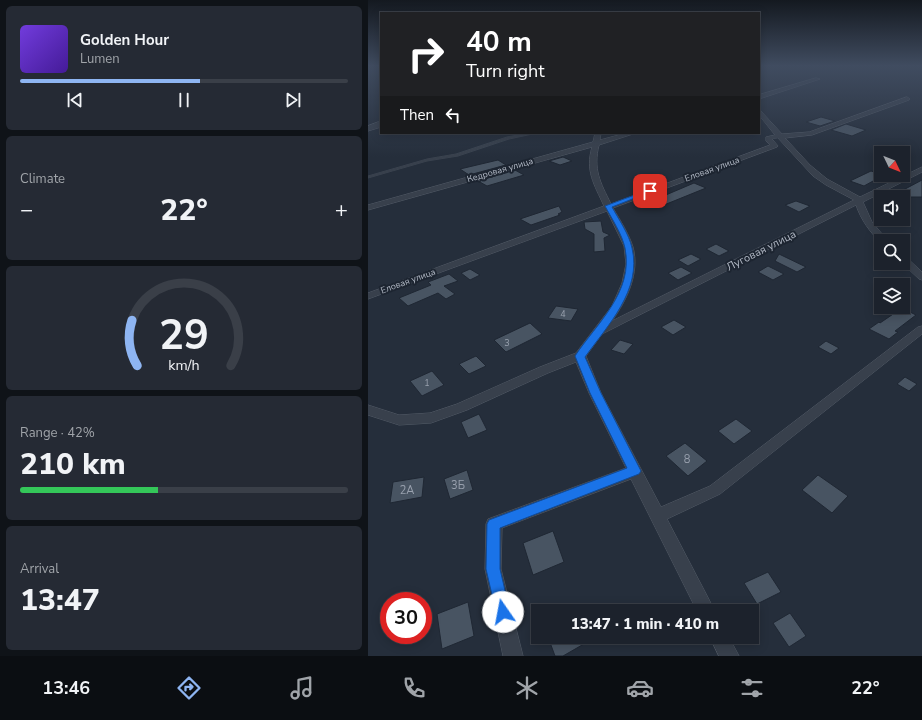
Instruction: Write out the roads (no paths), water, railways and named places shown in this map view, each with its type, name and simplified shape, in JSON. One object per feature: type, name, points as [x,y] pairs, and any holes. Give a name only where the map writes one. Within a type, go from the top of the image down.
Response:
[{"type":"street","points":[[775,146],[768,141],[769,137],[810,134],[907,99]]},
{"type":"street","points":[[760,112],[787,145],[824,181],[859,200],[861,211],[877,234]]},
{"type":"street","points":[[368,130],[380,124]]},
{"type":"street","name":"Кедровая улица","points":[[368,208],[597,138],[626,134]]},
{"type":"street","points":[[368,410],[399,420],[431,418],[462,407],[544,370],[580,356],[617,307],[627,283],[631,264],[628,246],[595,179],[592,159],[597,138]]},
{"type":"street","name":"Еловая улица","points":[[368,296],[775,146],[787,145]]},
{"type":"street","name":"Луговая улица","points":[[600,331],[922,169]]},
{"type":"street","points":[[910,266],[922,277]]},
{"type":"street","points":[[657,516],[715,490],[922,329]]},
{"type":"street","points":[[580,356],[595,393],[702,604]]},
{"type":"street","points":[[513,656],[493,569],[494,524],[635,471]]},
{"type":"street","points":[[723,644],[729,656]]},
{"type":"lane","points":[[368,177],[427,160],[457,155],[508,138],[530,134]]}]
